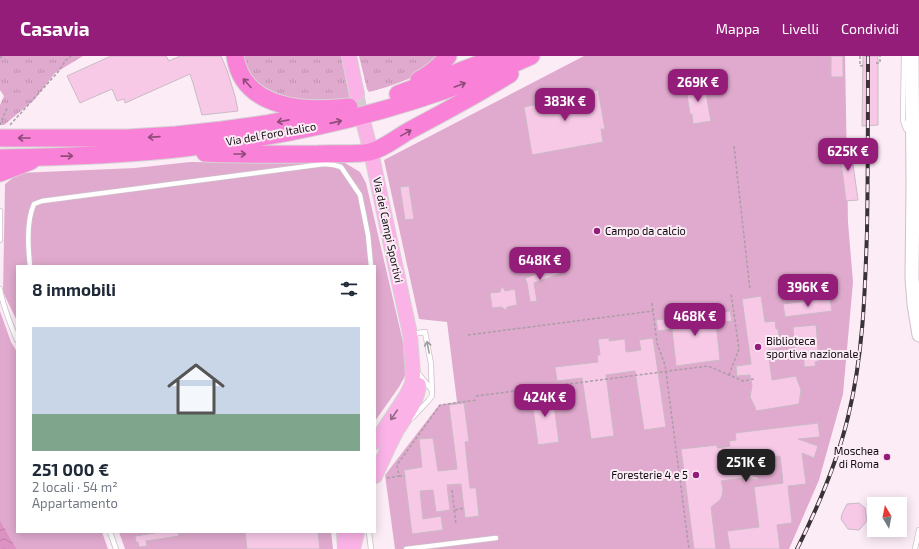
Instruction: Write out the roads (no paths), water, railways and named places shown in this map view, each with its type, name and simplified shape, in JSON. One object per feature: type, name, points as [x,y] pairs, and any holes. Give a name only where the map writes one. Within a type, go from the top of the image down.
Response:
[{"type":"highway","points":[[234,56],[237,68],[248,86],[269,100],[294,108],[320,109],[353,101]]},
{"type":"highway","points":[[395,95],[429,74],[448,56]]},
{"type":"highway","name":"Via del Foro Italico","points":[[5,132],[128,138],[176,135],[265,124],[312,115],[353,101],[395,95],[439,80],[500,56]]},
{"type":"highway","name":"Via del Foro Italico","points":[[0,158],[102,155],[207,145],[275,135],[369,114],[402,104],[455,87],[532,56]]},
{"type":"highway","points":[[159,150],[228,154],[371,152],[495,84],[539,56]]},
{"type":"highway","points":[[0,173],[40,157]]},
{"type":"main road","points":[[349,56],[353,101]]},
{"type":"main road","name":"Via dei Campi Sportivi","points":[[364,125],[410,334],[422,375],[417,395],[380,465],[380,477]]},
{"type":"main road","name":"Via dei Campi Sportivi","points":[[376,441],[409,392],[412,384],[422,375]]},
{"type":"main road","points":[[344,533],[345,549]]},
{"type":"main road","points":[[354,549],[357,533]]},
{"type":"street","points":[[912,56],[912,278],[919,335]]},
{"type":"lane","points":[[904,56],[903,120],[906,129],[913,135]]},
{"type":"lane","points":[[30,265],[28,246],[30,212],[34,204],[42,201],[324,164],[341,167],[360,195],[368,235],[371,265]]},
{"type":"lane","points":[[0,211],[0,240]]},
{"type":"lane","points":[[0,289],[2,303],[16,338]]},
{"type":"lane","points":[[395,435],[432,396],[432,390],[422,375],[431,364],[425,332],[410,334]]},
{"type":"lane","points":[[915,549],[919,530]]},
{"type":"lane","points":[[110,533],[116,549]]},
{"type":"lane","points":[[369,533],[371,549]]},
{"type":"lane","points":[[406,549],[496,538]]},
{"type":"water","points":[[0,520],[17,549],[0,549]]},
{"type":"tunnel","points":[[357,94],[364,125]]},
{"type":"railway","points":[[797,549],[833,468],[844,434],[857,371],[864,301],[867,231],[868,56]]},
{"type":"place","name":"Campo da calcio","points":[[597,231]]},
{"type":"place","name":"Biblioteca sportiva nazionale","points":[[758,347]]},
{"type":"place","name":"Moschea di Roma","points":[[887,457]]},
{"type":"place","name":"Foresterie 4 e 5","points":[[696,475]]}]
